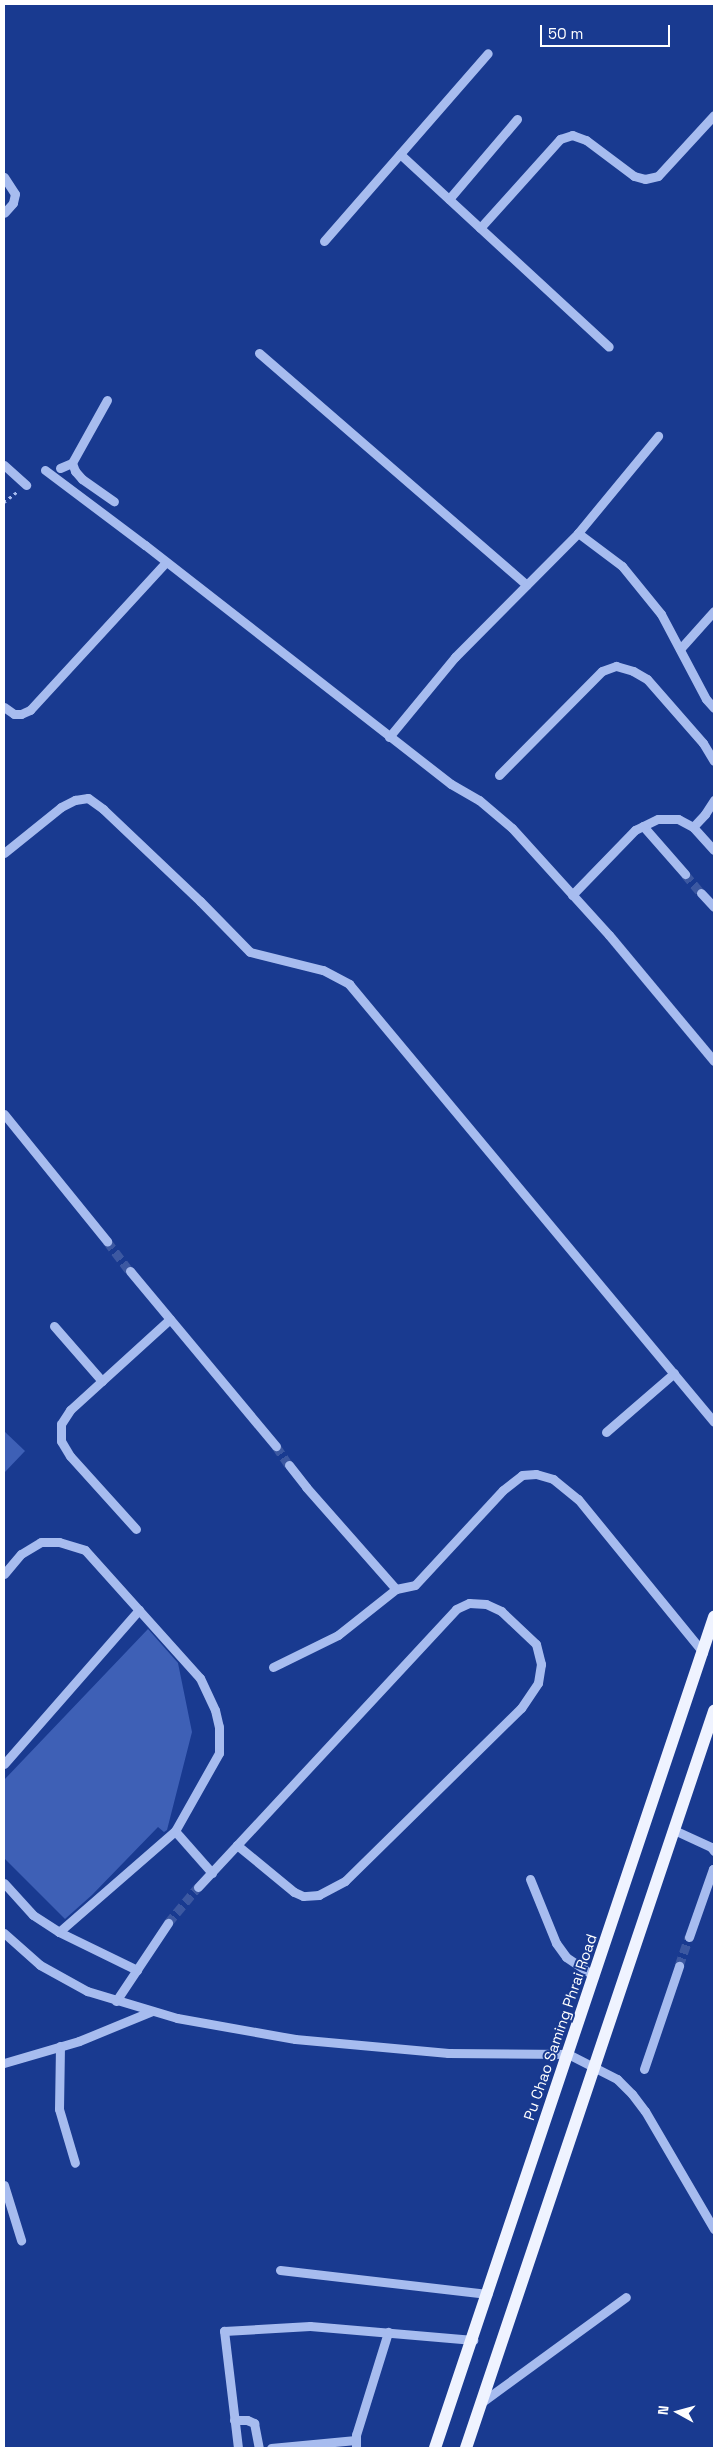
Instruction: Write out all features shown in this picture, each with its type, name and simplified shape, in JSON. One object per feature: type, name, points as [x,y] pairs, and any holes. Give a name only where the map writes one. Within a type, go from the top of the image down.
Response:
[{"type":"main road","name":"Pu Chao Saming Phrai Road","points":[[435,2448],[714,1617]]},
{"type":"main road","points":[[466,2448],[714,1711]]},
{"type":"street","points":[[324,241],[488,53]]},
{"type":"street","points":[[480,228],[560,138],[572,134],[586,140],[634,176],[645,179],[658,176],[714,115]]},
{"type":"street","points":[[449,199],[517,119]]},
{"type":"street","points":[[400,154],[609,347]]},
{"type":"street","points":[[4,177],[15,194],[13,203],[4,212]]},
{"type":"street","points":[[259,352],[527,585]]},
{"type":"street","points":[[107,400],[72,463],[53,471],[389,736],[451,784],[479,800],[512,828],[609,935],[714,1061]]},
{"type":"street","points":[[389,736],[455,657],[578,533],[658,436]]},
{"type":"street","points":[[72,463],[75,471],[82,478],[114,501]]},
{"type":"street","points":[[4,465],[26,484]]},
{"type":"street","points":[[578,533],[622,566],[661,614],[706,699],[714,708]]},
{"type":"street","points":[[4,707],[14,714],[21,714],[30,710],[166,562]]},
{"type":"street","points":[[680,650],[714,611]]},
{"type":"street","points":[[499,775],[602,671],[616,666],[633,671],[647,679],[704,743],[714,760]]},
{"type":"street","points":[[4,853],[61,806],[75,800],[88,798],[103,809],[200,901],[250,952],[323,970],[349,984],[714,1422]]},
{"type":"street","points":[[693,827],[714,800]]},
{"type":"street","points":[[572,894],[635,830],[658,819],[678,819],[693,827],[714,850]]},
{"type":"street","points":[[643,826],[684,874]]},
{"type":"street","points":[[701,893],[714,907]]},
{"type":"street","points":[[4,1114],[107,1241]]},
{"type":"street","points":[[130,1271],[276,1446]]},
{"type":"street","points":[[136,1529],[70,1456],[61,1441],[61,1424],[70,1410],[170,1319]]},
{"type":"street","points":[[54,1326],[102,1381]]},
{"type":"street","points":[[606,1432],[674,1373]]},
{"type":"street","points":[[289,1466],[396,1589]]},
{"type":"street","points":[[273,1667],[338,1634],[396,1589],[415,1585],[503,1490],[522,1475],[536,1474],[553,1479],[578,1499],[703,1652]]},
{"type":"street","points":[[4,1574],[22,1554],[41,1542],[59,1542],[85,1550],[200,1678],[215,1710],[219,1727],[220,1753],[175,1830],[59,1932]]},
{"type":"street","points":[[198,1887],[456,1609],[469,1603],[486,1604],[501,1611],[536,1644],[541,1664],[538,1683],[521,1708],[345,1881],[319,1895],[303,1896],[294,1892],[237,1845]]},
{"type":"street","points":[[4,1764],[139,1610]]},
{"type":"street","points":[[175,1830],[212,1872]]},
{"type":"street","points":[[674,1830],[711,1847],[714,1851]]},
{"type":"street","points":[[689,1937],[714,1868]]},
{"type":"street","points":[[530,1879],[556,1943],[566,1957],[594,1976]]},
{"type":"street","points":[[4,1883],[33,1915],[59,1932],[137,1970]]},
{"type":"street","points":[[116,2001],[168,1923]]},
{"type":"street","points":[[4,1933],[40,1965],[64,1980],[87,1991],[116,2001],[177,2018],[295,2039],[448,2053],[568,2054],[617,2079],[645,2111],[714,2229]]},
{"type":"street","points":[[644,2068],[679,1966]]},
{"type":"street","points":[[6,2059],[79,2041],[152,2011]]},
{"type":"street","points":[[60,2046],[60,2109],[76,2163]]},
{"type":"street","points":[[4,2184],[21,2240]]},
{"type":"street","points":[[280,2270],[488,2294]]},
{"type":"street","points":[[481,2402],[626,2297]]},
{"type":"street","points":[[238,2448],[224,2331],[310,2326],[472,2340]]},
{"type":"street","points":[[270,2448],[356,2444],[388,2332]]},
{"type":"street","points":[[234,2420],[247,2420],[254,2423],[259,2448]]},
{"type":"building","points":[[4,1431],[25,1451],[4,1473]]},
{"type":"building","points":[[148,1629],[178,1663],[192,1732],[167,1830],[164,1832],[158,1827],[92,1895],[65,1919],[4,1858],[4,1780]]},
{"type":"tunnel","points":[[685,874],[701,893]]},
{"type":"tunnel","points":[[107,1241],[130,1271]]},
{"type":"tunnel","points":[[276,1446],[289,1465]]},
{"type":"tunnel","points":[[168,1923],[198,1887]]},
{"type":"tunnel","points":[[679,1966],[689,1937]]}]
